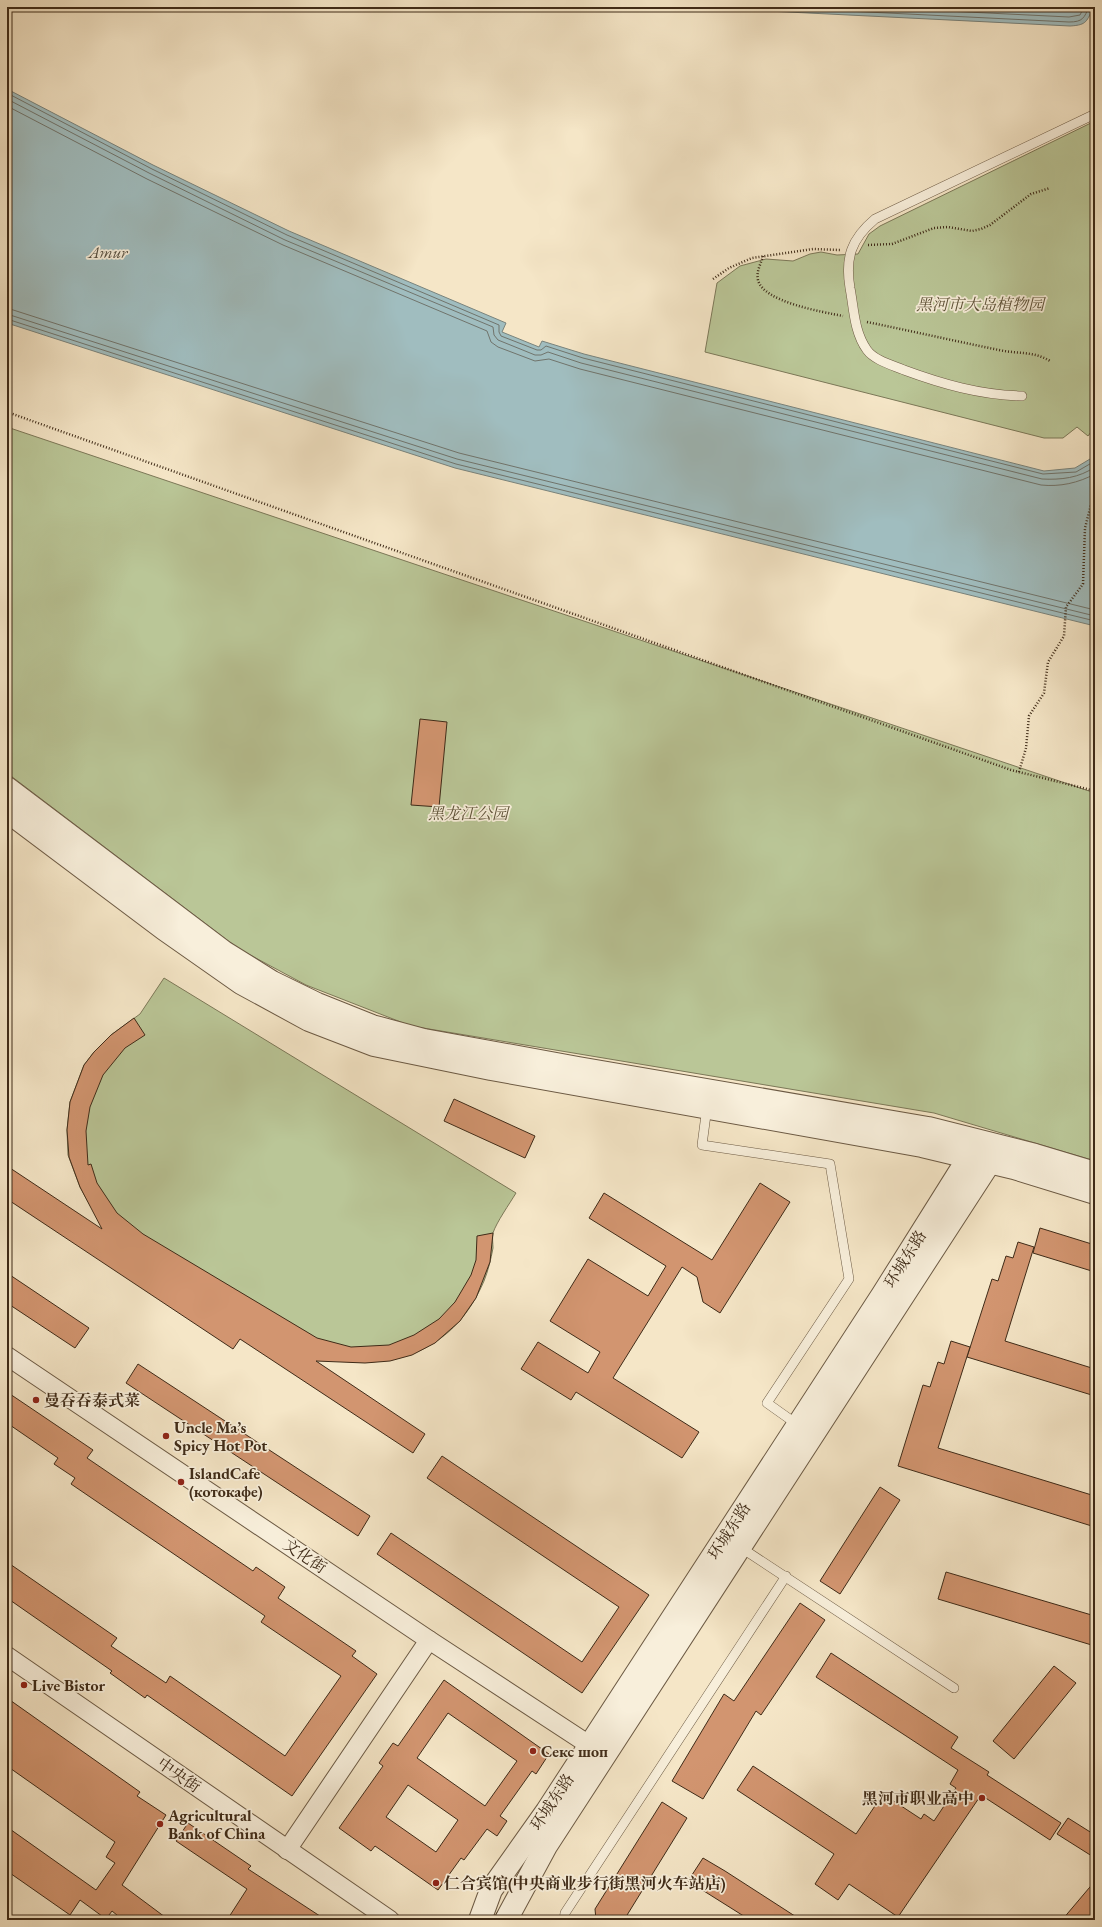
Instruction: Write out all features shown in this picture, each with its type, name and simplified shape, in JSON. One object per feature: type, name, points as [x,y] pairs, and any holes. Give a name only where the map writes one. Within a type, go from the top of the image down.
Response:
[{"type":"street","points":[[7,788],[224,952],[272,982],[317,1004],[372,1026],[431,1041],[928,1128],[971,1148],[993,1154],[1095,1193]]},
{"type":"street","points":[[7,811],[164,929],[241,983],[309,1020],[374,1044],[428,1057],[922,1146],[971,1148]]},
{"type":"street","name":"环城东路","points":[[506,1920],[597,1750],[798,1426],[883,1294],[971,1148]]},
{"type":"street","points":[[993,1154],[1035,1155],[1095,1173]]},
{"type":"street","name":"环城东路","points":[[480,1920],[492,1890],[547,1812],[597,1750],[739,1546],[993,1154]]},
{"type":"street","name":"文化街","points":[[7,1356],[429,1640],[597,1750]]},
{"type":"street","points":[[287,1850],[429,1640]]},
{"type":"street","name":"中央街","points":[[7,1656],[390,1920]]},
{"type":"lane","points":[[1022,396],[1000,396],[970,391],[933,381],[887,364],[868,351],[857,330],[848,276],[852,248],[858,236],[875,219],[1095,114]]},
{"type":"lane","points":[[707,1107],[702,1145],[830,1164],[849,1279],[767,1403],[798,1426]]},
{"type":"lane","points":[[739,1546],[954,1688]]},
{"type":"lane","points":[[564,1920],[565,1913],[786,1576]]},
{"type":"path","points":[[713,279],[730,268],[752,258],[813,249],[852,248],[892,244],[934,228],[948,227],[972,231],[981,229],[990,225],[1031,194],[1050,188]]},
{"type":"path","points":[[763,256],[757,274],[758,281],[762,289],[770,294],[816,310],[927,336],[976,344],[1000,350],[1032,354],[1043,357],[1050,362]]},
{"type":"path","points":[[7,412],[1019,772],[1095,791]]},
{"type":"path","points":[[1019,772],[1026,748],[1029,716],[1044,693],[1048,662],[1064,636],[1066,607],[1083,584],[1085,528],[1095,489]]},
{"type":"green space","name":"黑河市大岛植物园","points":[[1095,121],[1095,432],[1091,432],[1088,436],[1077,427],[1063,438],[1044,438],[705,352],[717,283],[740,266],[766,259],[793,261],[810,254],[821,252],[837,255],[858,254],[869,234],[880,226]]},
{"type":"green space","name":"黑龙江公园","points":[[7,427],[1095,793],[1095,1161],[934,1113],[411,1026],[306,985],[239,949],[7,773]]},
{"type":"green space","points":[[164,978],[516,1193],[493,1233],[493,1248],[484,1281],[472,1304],[457,1324],[440,1339],[421,1350],[400,1358],[353,1362],[327,1359],[91,1207],[80,1187],[68,1155],[67,1130],[70,1102],[84,1065],[94,1052],[111,1035],[140,1014]]},
{"type":"water","points":[[687,7],[1094,7],[1086,21],[1080,25],[1070,26]]},
{"type":"water","name":"Amur","points":[[7,89],[153,165],[289,231],[506,323],[502,332],[539,347],[542,341],[584,354],[1044,471],[1075,468],[1095,456],[1095,626],[455,468],[7,323]]},
{"type":"building","points":[[420,719],[447,722],[439,807],[411,805]]},
{"type":"building","points":[[134,1018],[145,1035],[125,1048],[103,1075],[90,1107],[86,1131],[88,1165],[91,1164],[97,1183],[117,1213],[143,1234],[317,1338],[351,1347],[389,1345],[414,1335],[439,1319],[455,1302],[471,1275],[476,1260],[477,1236],[493,1233],[490,1262],[476,1298],[460,1321],[435,1343],[412,1355],[390,1361],[365,1363],[316,1361],[425,1434],[413,1453],[240,1339],[233,1349],[7,1199],[7,1166],[102,1229],[80,1187],[69,1157],[67,1130],[70,1102],[84,1065],[94,1052],[111,1035]]},
{"type":"building","points":[[454,1099],[535,1136],[525,1158],[444,1121]]},
{"type":"building","points":[[760,1183],[790,1202],[720,1313],[703,1302],[697,1277],[682,1267],[613,1378],[699,1432],[682,1458],[576,1392],[571,1400],[521,1369],[538,1342],[588,1373],[600,1352],[550,1321],[588,1259],[648,1296],[666,1266],[589,1218],[604,1193],[712,1260]]},
{"type":"building","points":[[1040,1228],[1095,1245],[1095,1272],[1033,1253]]},
{"type":"building","points":[[1018,1242],[1034,1247],[1005,1341],[1095,1369],[1095,1396],[967,1357],[992,1279],[998,1281],[1006,1256],[1013,1258]]},
{"type":"building","points":[[7,1273],[89,1328],[75,1348],[7,1303]]},
{"type":"building","points":[[951,1341],[970,1347],[938,1448],[1095,1496],[1095,1527],[898,1466],[923,1385],[930,1387],[938,1362],[944,1364]]},
{"type":"building","points":[[138,1364],[370,1516],[358,1536],[126,1383]]},
{"type":"building","points":[[7,1392],[93,1450],[87,1458],[253,1571],[256,1567],[285,1587],[278,1598],[356,1651],[352,1656],[377,1674],[292,1796],[147,1695],[145,1698],[110,1673],[112,1671],[7,1598],[7,1562],[117,1638],[111,1646],[166,1683],[170,1676],[285,1756],[341,1676],[261,1622],[265,1616],[71,1484],[75,1478],[54,1464],[58,1458],[7,1423]]},
{"type":"building","points":[[442,1456],[649,1595],[582,1693],[377,1554],[391,1533],[582,1662],[619,1607],[427,1478]]},
{"type":"building","points":[[880,1487],[900,1500],[840,1594],[820,1581]]},
{"type":"building","points":[[946,1572],[1095,1616],[1095,1646],[938,1599]]},
{"type":"building","points":[[800,1603],[825,1620],[761,1715],[756,1711],[703,1799],[672,1781],[724,1694],[734,1701]]},
{"type":"building","points":[[831,1653],[958,1737],[951,1748],[989,1772],[987,1775],[1061,1823],[1050,1840],[981,1795],[898,1917],[849,1884],[838,1900],[815,1884],[834,1854],[737,1790],[753,1766],[856,1834],[883,1794],[921,1819],[924,1814],[934,1821],[956,1788],[950,1784],[958,1770],[816,1677]]},
{"type":"building","points":[[1054,1666],[1076,1683],[1014,1759],[993,1741]]},
{"type":"building","points":[[444,1680],[549,1754],[536,1774],[532,1771],[500,1816],[507,1821],[497,1836],[487,1829],[464,1860],[461,1858],[438,1890],[375,1846],[371,1851],[339,1828],[383,1766],[379,1763],[393,1743],[398,1746]],"holes":[[[448,1713],[517,1761],[485,1806],[417,1758]],[[408,1785],[458,1820],[436,1852],[386,1817]]]},
{"type":"building","points":[[7,1698],[140,1792],[137,1796],[166,1815],[122,1885],[169,1920],[123,1920],[112,1911],[106,1919],[80,1900],[70,1915],[7,1871],[7,1827],[96,1890],[115,1863],[106,1857],[115,1842],[7,1766]]},
{"type":"building","points":[[662,1802],[687,1818],[624,1920],[596,1920],[595,1909]]},
{"type":"building","points":[[1068,1818],[1095,1835],[1095,1858],[1057,1834]]},
{"type":"building","points":[[188,1823],[251,1866],[248,1869],[326,1920],[227,1920],[247,1889],[176,1841]]},
{"type":"building","points":[[703,1858],[801,1920],[750,1920],[688,1881]]},
{"type":"building","points":[[1095,1881],[1095,1920],[1062,1920]]},
{"type":"place","name":"曼吞吞泰式菜","points":[[36,1400]]},
{"type":"place","name":"Uncle Ma’s Spicy Hot Pot","points":[[166,1436]]},
{"type":"place","name":"IslandCafe (котокафе)","points":[[181,1482]]},
{"type":"place","name":"Live Bistor","points":[[24,1685]]},
{"type":"place","name":"Секс шоп","points":[[533,1751]]},
{"type":"place","name":"黑河市职业高中","points":[[982,1798]]},
{"type":"place","name":"Agricultural Bank of China","points":[[160,1824]]},
{"type":"place","name":"仁合宾馆(中央商业步行街黑河火车站店)","points":[[436,1883]]}]
